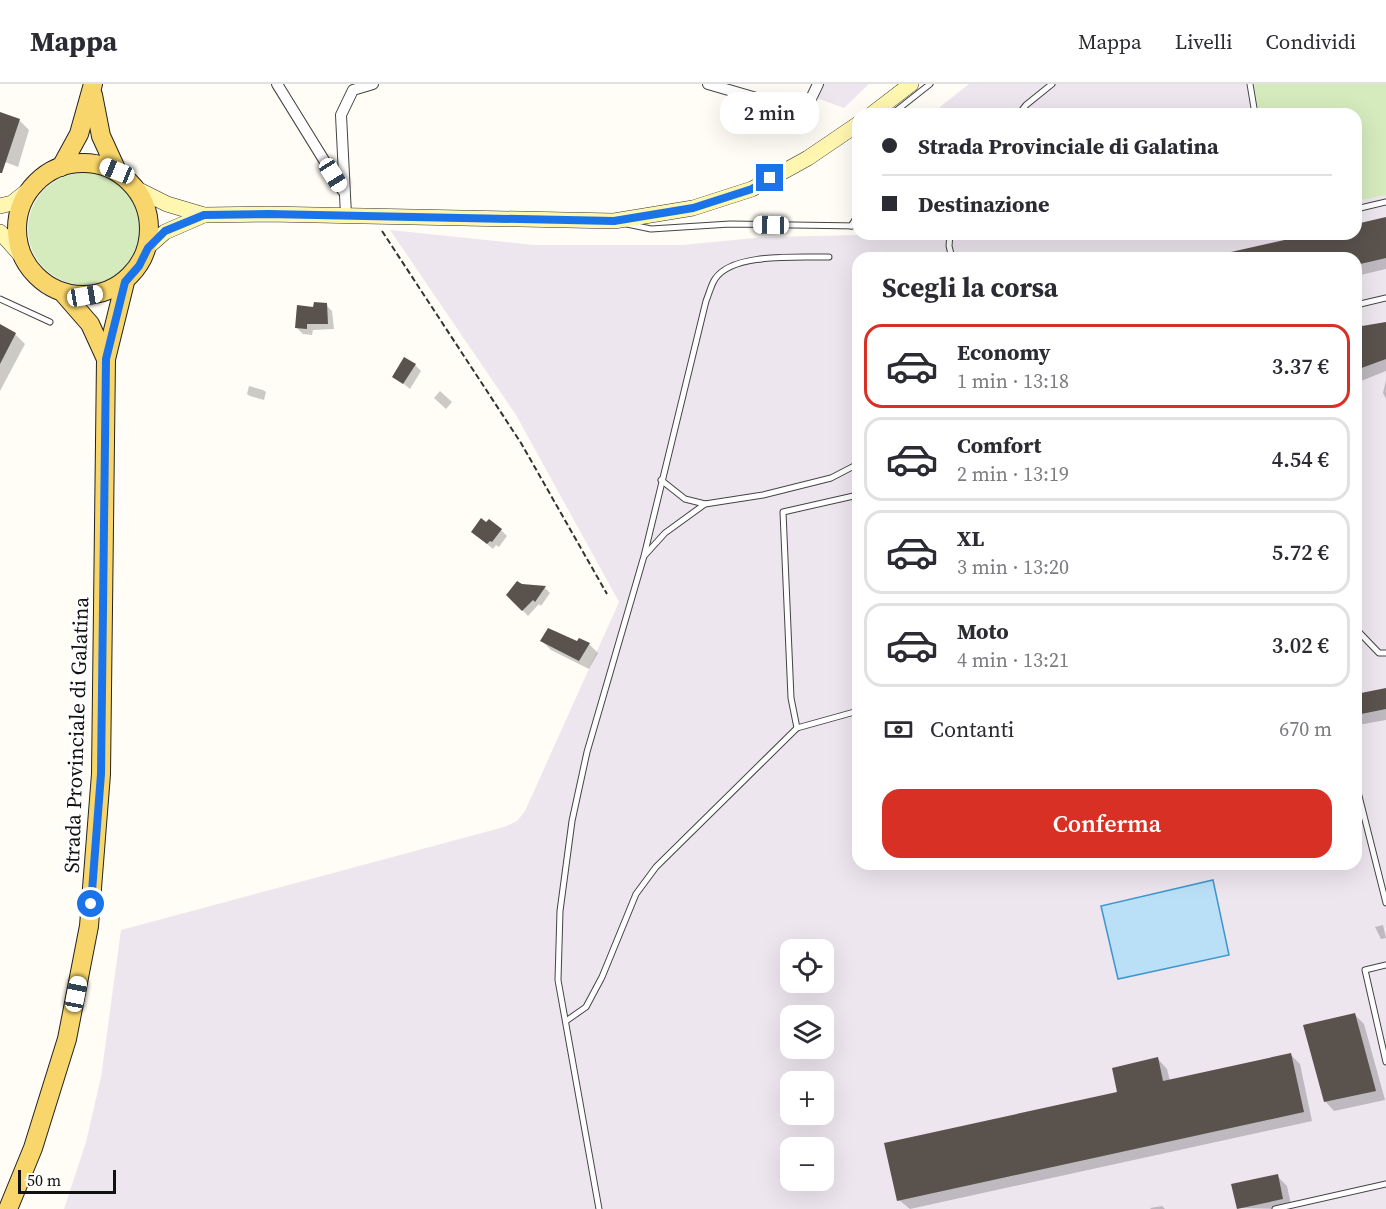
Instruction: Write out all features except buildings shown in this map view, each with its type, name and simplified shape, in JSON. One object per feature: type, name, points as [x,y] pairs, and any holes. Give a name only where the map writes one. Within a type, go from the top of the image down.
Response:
[{"type":"main road","points":[[880,108],[911,84]]},
{"type":"main road","name":"Strada Provinciale di Galatina","points":[[61,166],[79,134],[93,89]]},
{"type":"main road","name":"Strada Provinciale di Galatina","points":[[93,89],[101,136],[117,171]]},
{"type":"main road","points":[[137,189],[167,204],[204,215],[346,215],[614,221],[693,208],[752,189],[808,159],[852,128]]},
{"type":"main road","name":"Strada Provinciale di Galatina","points":[[63,293],[85,296],[106,292],[125,282],[139,266],[148,248],[148,217],[137,189],[117,171],[99,164],[80,163],[61,166],[44,175],[31,188],[22,204],[17,222],[18,241],[24,259],[40,280],[63,293],[90,324],[106,359]]},
{"type":"main road","points":[[0,206],[12,203],[31,188]]},
{"type":"main road","points":[[148,248],[165,231],[204,215]]},
{"type":"main road","points":[[0,232],[24,259]]},
{"type":"main road","name":"Strada Provinciale di Galatina","points":[[8,1209],[33,1148],[67,1039],[89,926],[101,774],[106,359],[125,282]]},
{"type":"street","points":[[277,84],[345,193]]},
{"type":"street","points":[[346,215],[341,115],[353,90],[373,84]]},
{"type":"street","points":[[708,84],[798,110],[807,107],[818,84]]},
{"type":"lane","points":[[900,108],[930,84]]},
{"type":"lane","points":[[1024,108],[1052,84]]},
{"type":"lane","points":[[1250,84],[1254,108]]},
{"type":"lane","points":[[1362,208],[1386,202]]},
{"type":"lane","points":[[614,221],[651,229],[730,224],[851,226]]},
{"type":"lane","points":[[599,1209],[558,980],[560,912],[572,821],[587,752],[644,556],[706,301],[716,277],[736,263],[766,259],[829,257]]},
{"type":"lane","points":[[1362,304],[1386,298]]},
{"type":"lane","points":[[0,299],[50,322]]},
{"type":"lane","points":[[661,480],[685,499],[705,504],[763,495],[831,478],[852,467]]},
{"type":"lane","points":[[797,728],[791,698],[783,512],[852,496]]},
{"type":"lane","points":[[644,556],[665,534],[705,504]]},
{"type":"lane","points":[[1362,635],[1379,653],[1386,653]]},
{"type":"lane","points":[[566,1020],[586,1007],[602,977],[636,894],[656,867],[797,728],[852,713]]},
{"type":"lane","points":[[1362,808],[1386,903]]},
{"type":"lane","points":[[1386,965],[1365,970],[1386,1062]]},
{"type":"lane","points":[[1275,1209],[1386,1184]]},
{"type":"path","points":[[373,216],[521,443],[607,594]]},
{"type":"shaded area","points":[[823,84],[869,84],[844,108],[817,98]]},
{"type":"shaded area","points":[[969,84],[1386,84],[1386,1209],[64,1209],[86,1142],[101,1077],[121,930],[504,827],[517,821],[525,811],[619,602],[516,415],[390,230],[534,245],[683,245],[764,237],[852,235],[852,240],[1362,240],[1362,108],[939,108]]},
{"type":"green space","points":[[1254,84],[1386,84],[1386,195],[1362,200],[1362,108],[1258,108]]},
{"type":"green space","points":[[84,173],[105,177],[123,190],[136,208],[140,229],[136,250],[123,268],[105,281],[84,285],[63,281],[45,268],[32,250],[28,229],[32,208],[45,190],[63,177]]},
{"type":"water","points":[[1213,880],[1229,955],[1118,979],[1101,906]]},
{"type":"route","points":[[91,904],[101,774],[106,359],[125,282],[139,266],[148,248],[165,231],[204,215],[346,215],[614,221],[693,208],[752,189],[770,178]]}]
